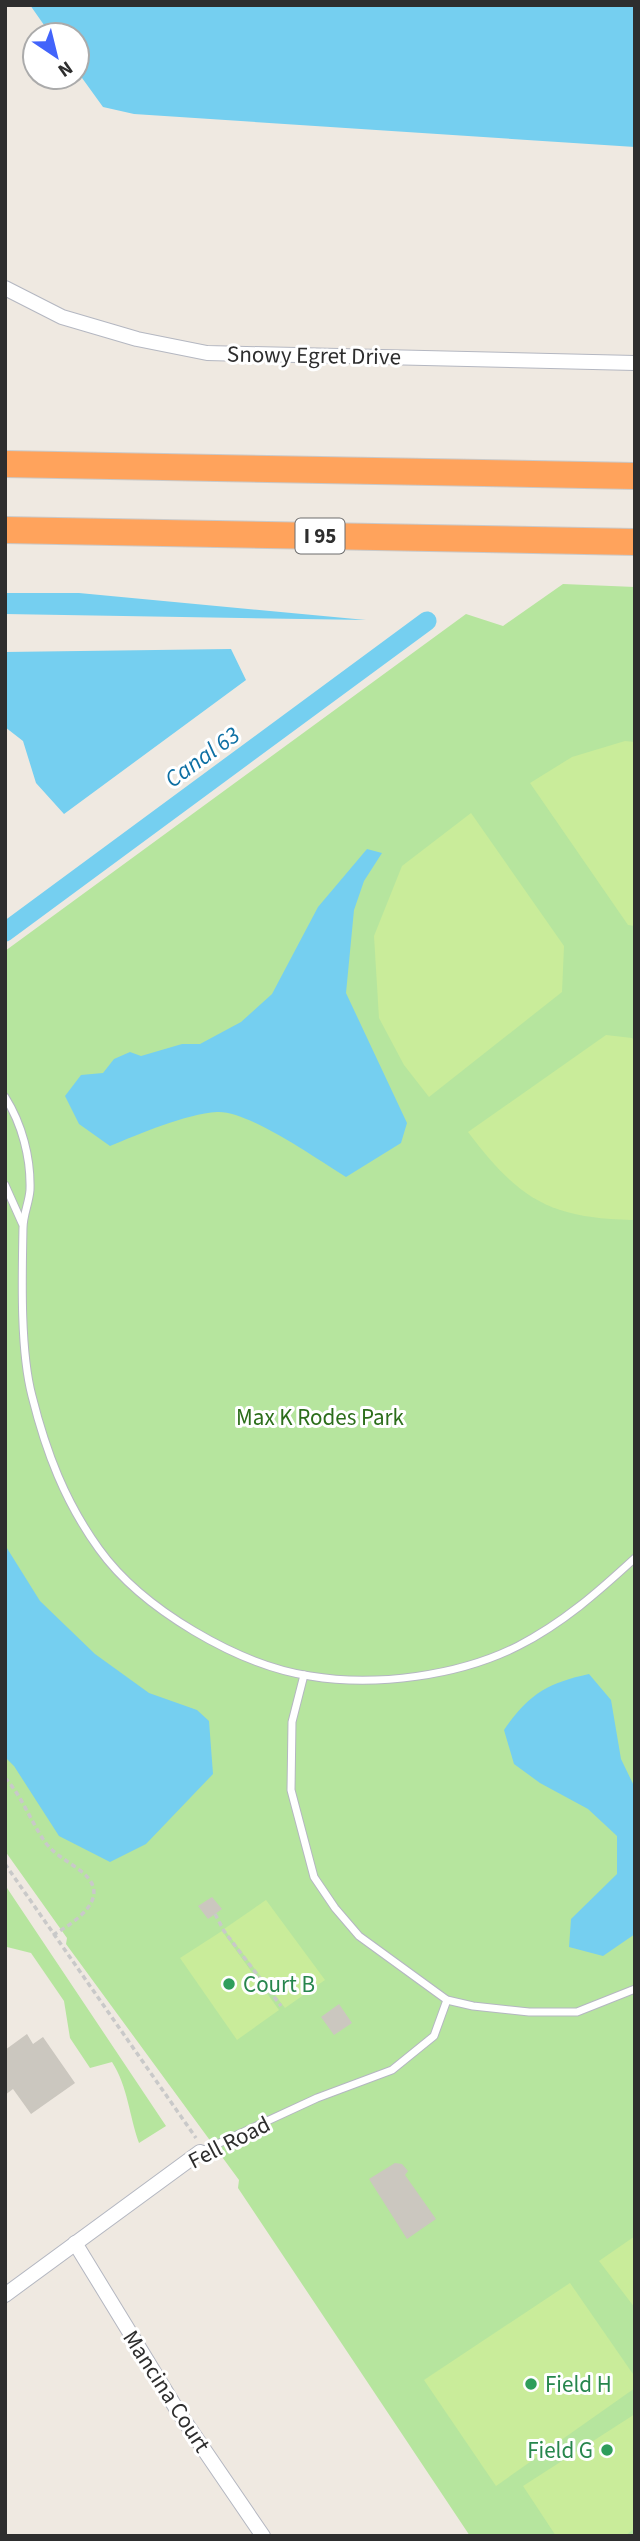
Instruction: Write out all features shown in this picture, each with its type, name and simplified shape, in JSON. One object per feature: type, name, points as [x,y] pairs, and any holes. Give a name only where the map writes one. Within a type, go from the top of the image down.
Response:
[{"type":"highway","points":[[5,464],[635,476]]},
{"type":"highway","name":"I 95","points":[[5,530],[635,542]]},
{"type":"street","name":"Snowy Egret Drive","points":[[5,288],[62,317],[138,339],[207,353],[635,363]]},
{"type":"street","name":"Fell Road","points":[[5,2295],[203,2151]]},
{"type":"street","name":"Mancina Court","points":[[75,2243],[179,2413],[264,2536]]},
{"type":"lane","points":[[5,1097],[21,1132],[28,1158],[30,1192],[22,1224],[31,1392],[48,1457],[70,1503],[101,1552],[141,1593],[183,1625],[240,1654],[304,1675],[355,1679],[440,1671],[478,1661],[517,1646],[580,1608],[635,1558]]},
{"type":"lane","points":[[5,1185],[22,1224]]},
{"type":"lane","points":[[304,1675],[292,1721],[289,1777],[314,1877],[335,1908],[359,1936],[447,2000],[529,2012],[577,2012],[635,1989]]},
{"type":"lane","name":"Fell Road","points":[[203,2151],[317,2098],[392,2070],[434,2036],[447,2000]]},
{"type":"path","points":[[5,1778],[47,1845],[80,1870],[90,1882],[94,1899],[90,1909],[53,1935]]},
{"type":"path","points":[[5,1864],[203,2151]]},
{"type":"path","points":[[215,1914],[224,1931],[281,2006]]},
{"type":"green space","name":"Max K Rodes Park","points":[[563,584],[635,587],[635,2536],[470,2536],[238,2188],[239,2180],[66,1944],[67,1938],[5,1851],[5,951],[466,614],[503,626]]},
{"type":"green space","points":[[625,741],[635,742],[635,926],[628,925],[530,783],[572,757]]},
{"type":"green space","points":[[471,813],[564,946],[562,992],[429,1097],[404,1065],[379,1018],[374,936],[402,866]]},
{"type":"green space","points":[[606,1035],[632,1038],[635,1041],[635,1219],[632,1220],[578,1215],[537,1200],[503,1173],[468,1132]]},
{"type":"green space","points":[[5,1885],[166,2126],[139,2143],[125,2091],[112,2062],[90,2068],[70,2038],[64,2001],[31,1953],[7,1947]]},
{"type":"green space","points":[[266,1900],[325,1980],[285,2008],[224,1929]]},
{"type":"green space","name":"Court B","points":[[222,1931],[279,2010],[237,2040],[180,1958]]},
{"type":"green space","points":[[635,2236],[635,2308],[599,2261]]},
{"type":"green space","name":"Field H","points":[[570,2283],[635,2377],[635,2388],[496,2486],[424,2380]]},
{"type":"green space","name":"Field G","points":[[635,2414],[635,2528],[625,2536],[556,2536],[523,2486]]},
{"type":"water","points":[[30,5],[635,5],[635,147],[134,114],[103,107],[91,90],[91,21],[41,21]]},
{"type":"water","points":[[5,593],[79,593],[366,620],[5,614]]},
{"type":"water","points":[[231,649],[246,680],[64,814],[36,783],[23,741],[5,727],[5,652]]},
{"type":"water","points":[[367,849],[382,853],[364,881],[354,910],[346,993],[407,1123],[401,1143],[346,1177],[283,1137],[230,1114],[217,1112],[191,1116],[110,1146],[79,1124],[65,1096],[81,1075],[103,1073],[114,1059],[130,1052],[141,1056],[182,1044],[200,1044],[241,1022],[272,994],[318,907]]},
{"type":"water","points":[[5,1545],[40,1601],[95,1654],[149,1693],[197,1710],[209,1721],[213,1774],[146,1844],[110,1862],[59,1836],[14,1766],[5,1757]]},
{"type":"water","points":[[589,1674],[611,1700],[621,1759],[635,1788],[635,1934],[603,1956],[569,1947],[571,1919],[617,1874],[617,1836],[588,1809],[540,1783],[514,1764],[504,1730],[530,1699],[540,1692],[550,1686]]},
{"type":"building","points":[[212,1897],[222,1909],[208,1919],[198,1906]]},
{"type":"building","points":[[339,2004],[352,2023],[334,2035],[321,2017]]},
{"type":"building","points":[[27,2034],[33,2044],[43,2037],[75,2083],[31,2114],[13,2089],[5,2095],[5,2050]]},
{"type":"building","points":[[395,2163],[402,2164],[408,2171],[405,2175],[436,2219],[407,2239],[369,2179]]},
{"type":"waterway","name":"Canal 63","points":[[5,932],[427,621]]},
{"type":"place","name":"Court B","points":[[229,1984]]},
{"type":"place","name":"Field H","points":[[531,2384]]},
{"type":"place","name":"Field G","points":[[607,2450]]}]
